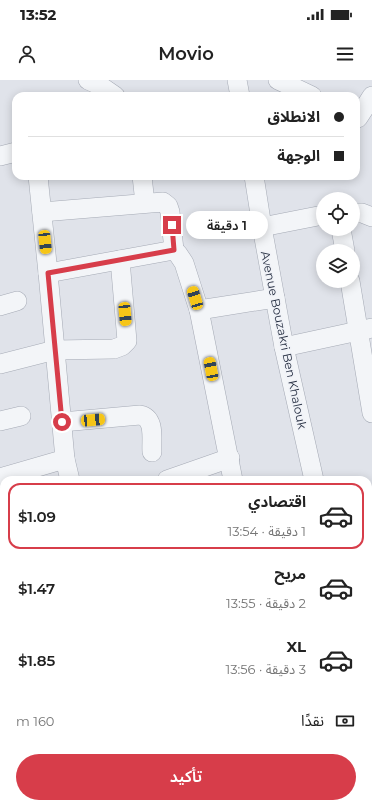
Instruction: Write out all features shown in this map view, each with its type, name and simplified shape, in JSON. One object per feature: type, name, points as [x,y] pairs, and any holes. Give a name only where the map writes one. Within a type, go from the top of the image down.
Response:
[{"type":"street","points":[[88,80],[109,92]]},
{"type":"street","points":[[237,80],[239,92]]},
{"type":"street","points":[[278,80],[304,92]]},
{"type":"street","points":[[362,120],[372,96]]},
{"type":"street","points":[[0,156],[12,153]]},
{"type":"street","points":[[38,180],[56,350],[65,459],[69,476]]},
{"type":"street","points":[[142,180],[145,203]]},
{"type":"street","name":"Avenue Bouzakri Ben Khalouk","points":[[255,180],[284,347],[313,476]]},
{"type":"street","points":[[42,212],[163,202],[168,206],[174,250],[184,263],[199,310],[232,476]]},
{"type":"street","points":[[360,213],[372,217]]},
{"type":"street","points":[[262,227],[316,216]]},
{"type":"street","points":[[48,273],[174,250]]},
{"type":"street","points":[[0,364],[56,350],[114,349],[122,346],[127,340],[120,260]]},
{"type":"street","points":[[352,288],[365,330],[372,413]]},
{"type":"street","points":[[199,310],[275,298]]},
{"type":"street","points":[[284,347],[365,330]]},
{"type":"street","points":[[0,421],[21,416]]},
{"type":"street","points":[[62,422],[145,416],[149,419],[151,425],[152,452]]},
{"type":"street","points":[[179,476],[230,458]]},
{"type":"street","points":[[7,476],[65,459]]},
{"type":"route","points":[[62,422],[48,273],[174,250],[172,225]]}]
